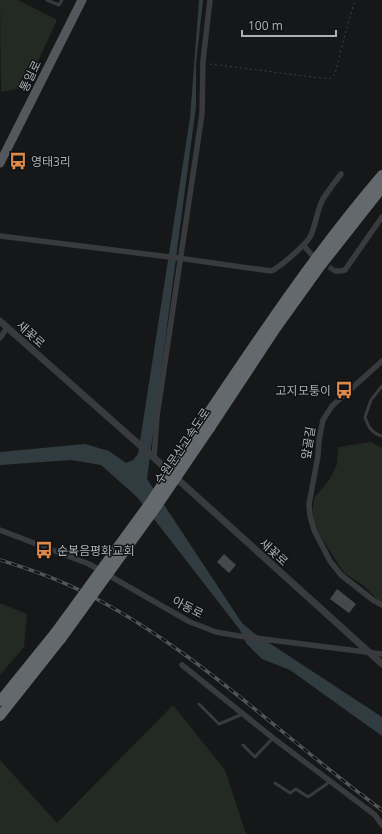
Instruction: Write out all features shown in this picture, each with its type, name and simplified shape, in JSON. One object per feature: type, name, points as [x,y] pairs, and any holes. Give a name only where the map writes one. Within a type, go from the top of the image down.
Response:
[{"type":"highway","name":"수원문산고속도로","points":[[207,424],[264,331],[309,267],[382,175]]},
{"type":"highway","name":"수원문산고속도로","points":[[0,716],[58,636],[152,500],[319,268],[382,188]]},
{"type":"highway","name":"수원문산고속도로","points":[[0,701],[58,636]]},
{"type":"main road","name":"통일로","points":[[0,163],[82,0]]},
{"type":"street","points":[[153,457],[157,416],[179,258],[202,114],[203,64],[210,0]]},
{"type":"street","points":[[0,236],[271,271],[277,269],[294,252],[304,246],[311,236],[322,200],[341,174]]},
{"type":"street","points":[[335,271],[345,270],[382,217]]},
{"type":"street","points":[[304,246],[312,255]]},
{"type":"street","name":"새꽃로","points":[[0,321],[382,664]]},
{"type":"street","points":[[0,338],[7,328]]},
{"type":"street","name":"앞골길","points":[[382,361],[332,406],[323,420],[319,440],[318,456],[308,504],[314,530],[330,561],[341,576],[382,605]]},
{"type":"street","name":"아동로","points":[[0,530],[89,564],[190,622],[216,632],[272,641],[382,654]]},
{"type":"street","points":[[182,665],[273,738],[376,815],[382,825]]},
{"type":"lane","points":[[47,0],[58,4],[62,0]]},
{"type":"lane","points":[[382,386],[371,400],[365,417],[368,427],[377,435],[382,436]]},
{"type":"lane","points":[[199,704],[219,724],[243,714]]},
{"type":"lane","points":[[243,745],[255,757],[273,738]]},
{"type":"lane","points":[[274,783],[290,793],[296,789],[308,797],[332,781]]},
{"type":"path","points":[[203,64],[329,79],[335,74],[356,0]]},
{"type":"shaded area","points":[[0,0],[18,0],[57,20],[36,66],[22,88],[1,92]]},
{"type":"shaded area","points":[[199,0],[203,0],[196,64],[196,106],[147,479],[242,623],[254,633],[382,717],[382,736],[290,670],[262,659],[246,643],[240,630],[137,497],[101,465],[71,460],[0,465],[0,452],[85,444],[109,451],[126,463],[133,460],[138,454],[190,118]]},
{"type":"shaded area","points":[[371,442],[382,448],[382,604],[363,585],[344,573],[319,534],[312,518],[314,498],[330,479],[337,464],[338,447]]},
{"type":"shaded area","points":[[0,603],[27,614],[24,647],[0,675]]},
{"type":"shaded area","points":[[173,705],[225,770],[247,834],[0,834],[0,760],[57,823]]},
{"type":"building","points":[[224,554],[236,565],[229,573],[217,562]]},
{"type":"building","points":[[337,589],[356,604],[349,613],[330,599]]},
{"type":"tunnel","points":[[322,262],[335,271]]},
{"type":"railway","points":[[0,560],[75,588],[125,615],[164,640],[238,695],[345,782],[382,810]]},
{"type":"place","name":"영태3리","points":[[18,161]]},
{"type":"place","name":"고지모퉁이","points":[[344,390]]},
{"type":"place","name":"순복음평화교회","points":[[44,550]]}]
